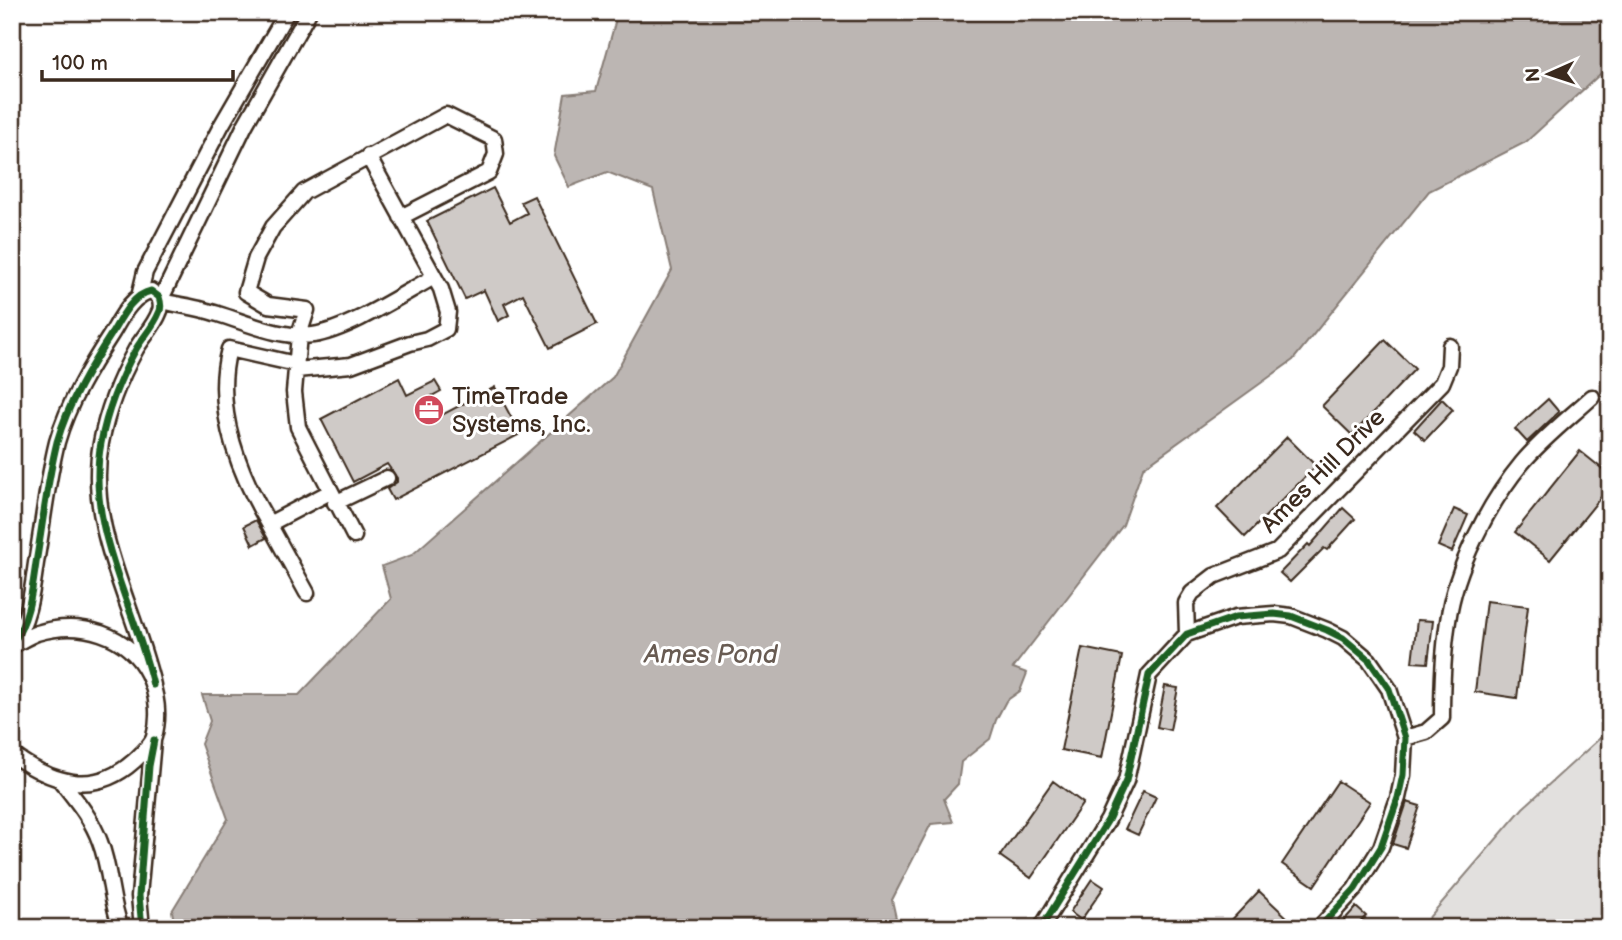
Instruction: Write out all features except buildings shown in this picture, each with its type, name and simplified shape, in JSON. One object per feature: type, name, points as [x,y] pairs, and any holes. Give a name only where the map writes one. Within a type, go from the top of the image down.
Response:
[{"type":"street","points":[[139,297],[145,272],[221,126],[287,12]]},
{"type":"street","points":[[142,928],[139,896],[156,707],[141,638],[104,530],[99,495],[100,445],[107,414],[137,348],[159,313],[160,301],[245,125],[309,12]]},
{"type":"street","points":[[354,536],[332,498],[299,427],[294,392],[299,335],[307,310],[268,305],[246,292],[256,258],[273,228],[304,192],[446,115],[495,139],[496,154],[489,172],[401,217]]},
{"type":"street","points":[[307,593],[257,503],[237,458],[226,410],[223,372],[229,349],[296,367],[351,365],[427,339],[446,329],[448,312],[441,289],[368,156]]},
{"type":"street","points":[[160,301],[215,312],[264,329],[311,335],[336,329],[434,277]]},
{"type":"street","points":[[12,645],[21,632],[31,596],[50,479],[65,418],[96,356],[127,309],[139,297],[151,291],[157,294],[160,301]]},
{"type":"street","name":"Ames Hill Drive","points":[[1187,634],[1186,603],[1192,593],[1214,576],[1279,551],[1442,383],[1449,366],[1450,346]]},
{"type":"street","points":[[1405,738],[1426,732],[1442,718],[1443,665],[1448,618],[1466,558],[1490,508],[1523,462],[1592,397]]},
{"type":"street","points":[[270,524],[387,478]]},
{"type":"street","points":[[1041,928],[1108,820],[1126,780],[1149,675],[1187,634],[1236,617],[1265,614],[1291,616],[1327,629],[1357,649],[1389,689],[1405,738],[1404,767],[1398,798],[1381,847],[1355,888],[1319,928]]},
{"type":"street","points":[[12,645],[36,634],[55,630],[89,630],[108,635],[131,649],[153,685]]},
{"type":"street","points":[[61,782],[86,782],[111,777],[136,760],[153,740]]},
{"type":"street","points":[[12,754],[61,782],[92,824],[100,842],[112,900],[121,928]]},
{"type":"shaded area","points":[[1610,729],[1610,901],[1603,928],[1420,928],[1523,808]]},
{"type":"water","name":"Ames Pond","points":[[618,12],[1610,12],[1610,65],[1526,142],[1429,191],[1293,360],[1143,468],[1123,525],[1013,668],[1027,673],[1020,691],[1006,701],[990,739],[961,762],[958,784],[944,799],[953,822],[931,824],[892,900],[896,918],[882,921],[880,928],[175,928],[172,911],[228,819],[201,744],[210,721],[202,695],[299,695],[391,599],[382,566],[412,555],[613,377],[672,270],[653,190],[607,172],[569,187],[554,156],[565,94],[596,91]]},
{"type":"cycle path","points":[[12,644],[29,605],[50,472],[67,413],[123,314],[138,297],[151,291],[159,297],[161,309],[136,349],[115,394],[101,443],[98,474],[100,505],[114,566],[153,685]]},
{"type":"cycle path","points":[[1041,928],[1108,820],[1126,781],[1149,675],[1187,634],[1236,617],[1274,614],[1291,616],[1327,630],[1343,638],[1369,660],[1389,689],[1405,738],[1403,775],[1398,798],[1381,847],[1355,889],[1319,928]]},
{"type":"cycle path","points":[[142,928],[139,896],[149,766],[154,740]]},
{"type":"place","name":"TimeTrade Systems, Inc.","points":[[429,410]]}]
